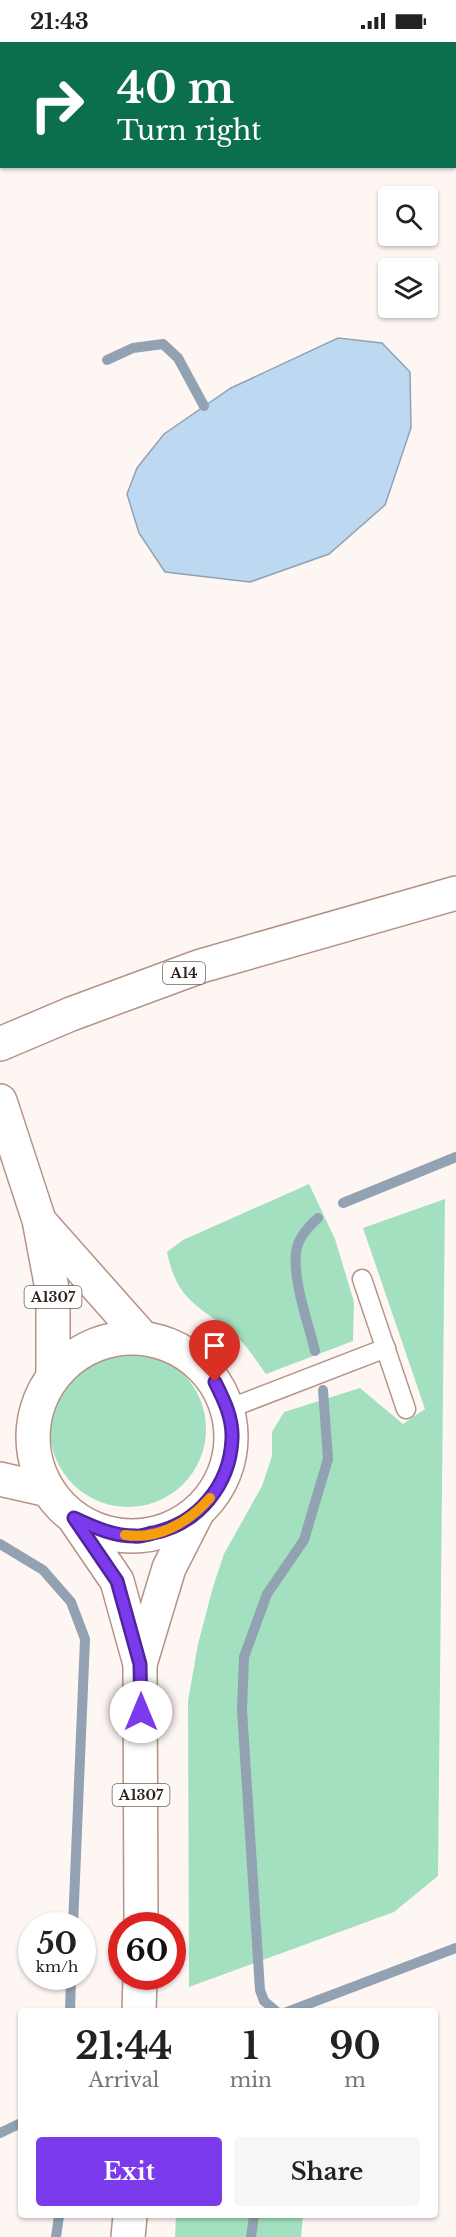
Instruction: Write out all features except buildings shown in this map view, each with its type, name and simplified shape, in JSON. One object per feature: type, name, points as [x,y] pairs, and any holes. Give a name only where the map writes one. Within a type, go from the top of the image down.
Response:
[{"type":"main road","name":"A14","points":[[0,1044],[71,1014],[201,966],[456,893]]},
{"type":"main road","name":"A1307","points":[[0,1101],[39,1220],[53,1294],[53,1376]]},
{"type":"main road","name":"A1307","points":[[39,1220],[141,1337]]},
{"type":"main road","points":[[141,1337],[170,1344],[196,1360],[215,1382],[228,1409],[232,1437],[228,1466],[216,1491],[197,1513],[169,1530],[136,1537],[104,1532],[74,1518],[48,1490],[36,1462],[32,1432],[38,1402],[53,1376],[78,1353],[108,1340],[141,1337]]},
{"type":"main road","points":[[0,1479],[48,1490]]},
{"type":"main road","name":"A1307","points":[[140,1664],[170,1568],[197,1513]]},
{"type":"main road","name":"A1307","points":[[74,1518],[117,1581],[140,1664],[141,1912]]},
{"type":"main road","points":[[139,2008],[140,1990]]},
{"type":"main road","points":[[128,2237],[130,2218]]},
{"type":"lane","points":[[362,1279],[406,1409]]},
{"type":"lane","points":[[228,1409],[386,1348]]},
{"type":"green space","points":[[309,1184],[335,1239],[354,1302],[353,1341],[266,1374],[241,1341],[184,1294],[172,1270],[167,1252],[183,1240]]},
{"type":"green space","points":[[445,1199],[438,1876],[394,1912],[189,1987],[188,1701],[198,1644],[213,1587],[224,1554],[262,1486],[272,1456],[272,1432],[284,1412],[360,1388],[403,1424],[425,1409],[363,1228]]},
{"type":"green space","points":[[128,1351],[158,1357],[183,1374],[200,1399],[206,1429],[200,1459],[183,1484],[158,1501],[128,1507],[98,1501],[73,1484],[56,1459],[50,1429],[56,1399],[73,1374],[98,1357]]},
{"type":"green space","points":[[176,2218],[303,2218],[301,2237],[175,2237]]},
{"type":"water","points":[[338,338],[382,343],[410,372],[411,428],[385,505],[329,554],[250,582],[165,572],[139,533],[127,494],[137,468],[164,434],[231,388]]},
{"type":"waterway","points":[[107,360],[133,348],[163,344],[178,358],[204,406]]},
{"type":"waterway","points":[[343,1203],[456,1157]]},
{"type":"waterway","points":[[315,1351],[299,1289],[296,1253],[301,1238],[318,1218]]},
{"type":"waterway","points":[[272,2008],[264,2001],[260,1990],[242,1710],[244,1657],[267,1594],[304,1540],[328,1459],[323,1390]]},
{"type":"waterway","points":[[0,1544],[43,1570],[71,1602],[85,1639],[74,1912]]},
{"type":"waterway","points":[[298,2008],[456,1948]]},
{"type":"waterway","points":[[70,2008],[71,1990]]},
{"type":"waterway","points":[[0,2133],[18,2124]]},
{"type":"waterway","points":[[56,2237],[59,2218]]},
{"type":"waterway","points":[[251,2237],[254,2218]]},
{"type":"slow traffic","points":[[125,1535],[136,1537],[169,1530],[197,1513],[210,1498]]},
{"type":"route","points":[[141,1712],[140,1664],[117,1581],[74,1518],[104,1532],[136,1537],[169,1530],[197,1513],[216,1491],[228,1466],[232,1437],[228,1409],[215,1382]]}]
